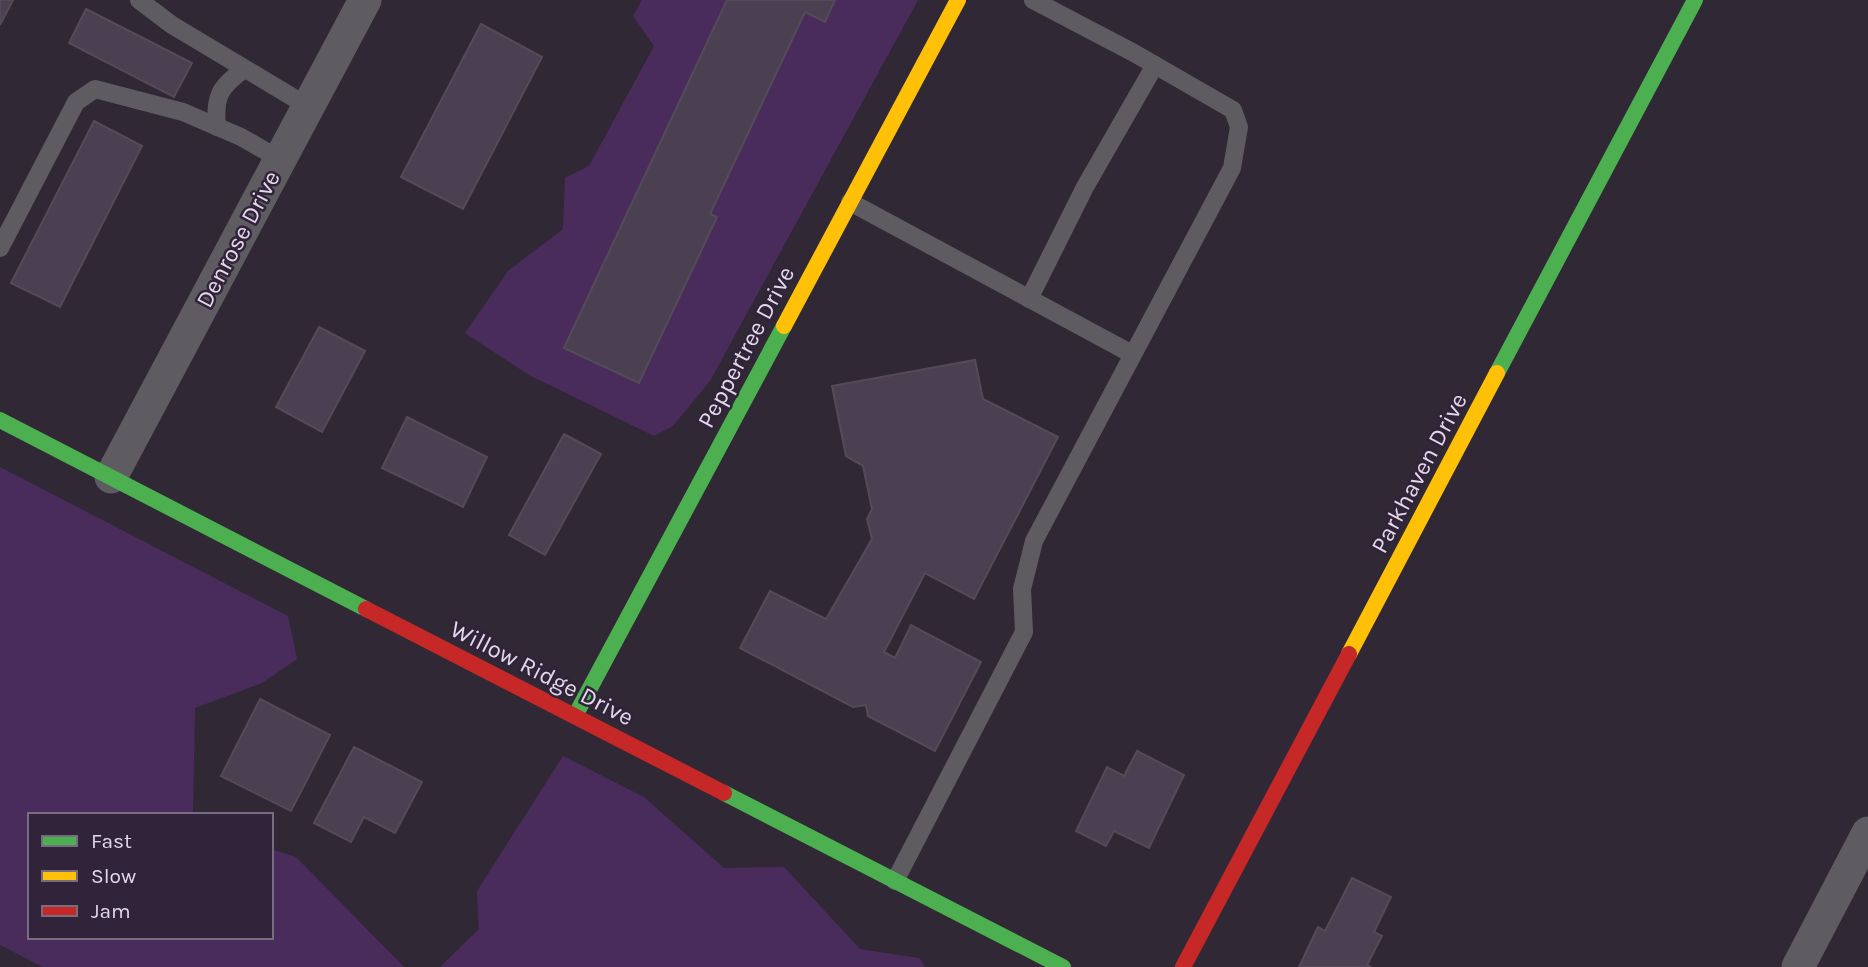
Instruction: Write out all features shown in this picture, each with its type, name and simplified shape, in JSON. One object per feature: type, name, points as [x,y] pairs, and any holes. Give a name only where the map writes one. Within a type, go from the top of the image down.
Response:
[{"type":"street","name":"Denrose Drive","points":[[111,477],[365,0]]},
{"type":"street","name":"Peppertree Drive","points":[[575,716],[958,0]]},
{"type":"street","name":"Parkhaven Drive","points":[[1183,967],[1695,0]]},
{"type":"street","name":"Willow Ridge Drive","points":[[0,420],[1063,967]]},
{"type":"street","points":[[1798,967],[1868,834]]},
{"type":"lane","points":[[139,0],[172,25],[309,107]]},
{"type":"lane","points":[[895,881],[1024,632],[1022,589],[1034,541],[1232,168],[1239,127],[1233,110],[1033,0]]},
{"type":"lane","points":[[1029,299],[1086,187],[1155,65]]},
{"type":"lane","points":[[217,127],[215,110],[218,93],[244,69]]},
{"type":"lane","points":[[0,248],[76,102],[95,89],[183,112],[241,137],[281,160]]},
{"type":"lane","points":[[850,202],[1132,354]]},
{"type":"shaded area","points":[[642,0],[918,0],[710,381],[673,426],[654,436],[529,375],[465,333],[508,271],[563,229],[565,178],[589,166],[654,46],[633,16]]},
{"type":"shaded area","points":[[0,467],[288,616],[297,659],[262,683],[195,708],[193,813],[28,813],[28,939],[273,939],[273,850],[296,857],[404,967],[43,967],[0,945]]},
{"type":"shaded area","points":[[563,756],[644,797],[724,868],[784,867],[860,949],[919,958],[925,967],[440,967],[479,929],[477,891]]},
{"type":"building","points":[[0,0],[13,0],[0,25]]},
{"type":"building","points":[[727,0],[835,0],[825,22],[805,12],[710,214],[717,217],[639,383],[564,348]]},
{"type":"building","points":[[86,9],[192,63],[174,97],[69,43]]},
{"type":"building","points":[[481,24],[542,57],[463,209],[401,177]]},
{"type":"building","points":[[94,121],[142,146],[60,307],[11,283]]},
{"type":"building","points":[[319,327],[365,351],[322,432],[276,407]]},
{"type":"building","points":[[975,360],[983,399],[1058,437],[974,599],[925,573],[884,652],[895,658],[911,625],[981,662],[935,751],[868,716],[866,705],[853,707],[740,648],[770,591],[826,619],[872,539],[867,519],[872,509],[863,466],[846,456],[832,386]]},
{"type":"building","points":[[407,417],[487,457],[463,507],[382,468]]},
{"type":"building","points":[[564,434],[601,454],[545,555],[509,535]]},
{"type":"building","points":[[260,699],[330,735],[291,811],[221,776]]},
{"type":"building","points":[[354,747],[422,782],[395,833],[364,817],[351,842],[314,823]]},
{"type":"building","points":[[1137,751],[1184,775],[1149,848],[1114,831],[1106,846],[1076,831],[1107,767],[1124,776]]},
{"type":"building","points":[[1352,878],[1391,897],[1374,932],[1382,936],[1367,965],[1371,967],[1299,967],[1318,927],[1325,931]]},
{"type":"traffic: fast","points":[[1497,373],[1695,0]]},
{"type":"traffic: fast","points":[[575,716],[784,326]]},
{"type":"traffic: fast","points":[[0,420],[366,609]]},
{"type":"traffic: fast","points":[[724,793],[1063,967]]},
{"type":"traffic: slow","points":[[784,326],[958,0]]},
{"type":"traffic: slow","points":[[1349,654],[1497,373]]},
{"type":"traffic: jam","points":[[366,609],[724,793]]},
{"type":"traffic: jam","points":[[1183,967],[1349,654]]}]
